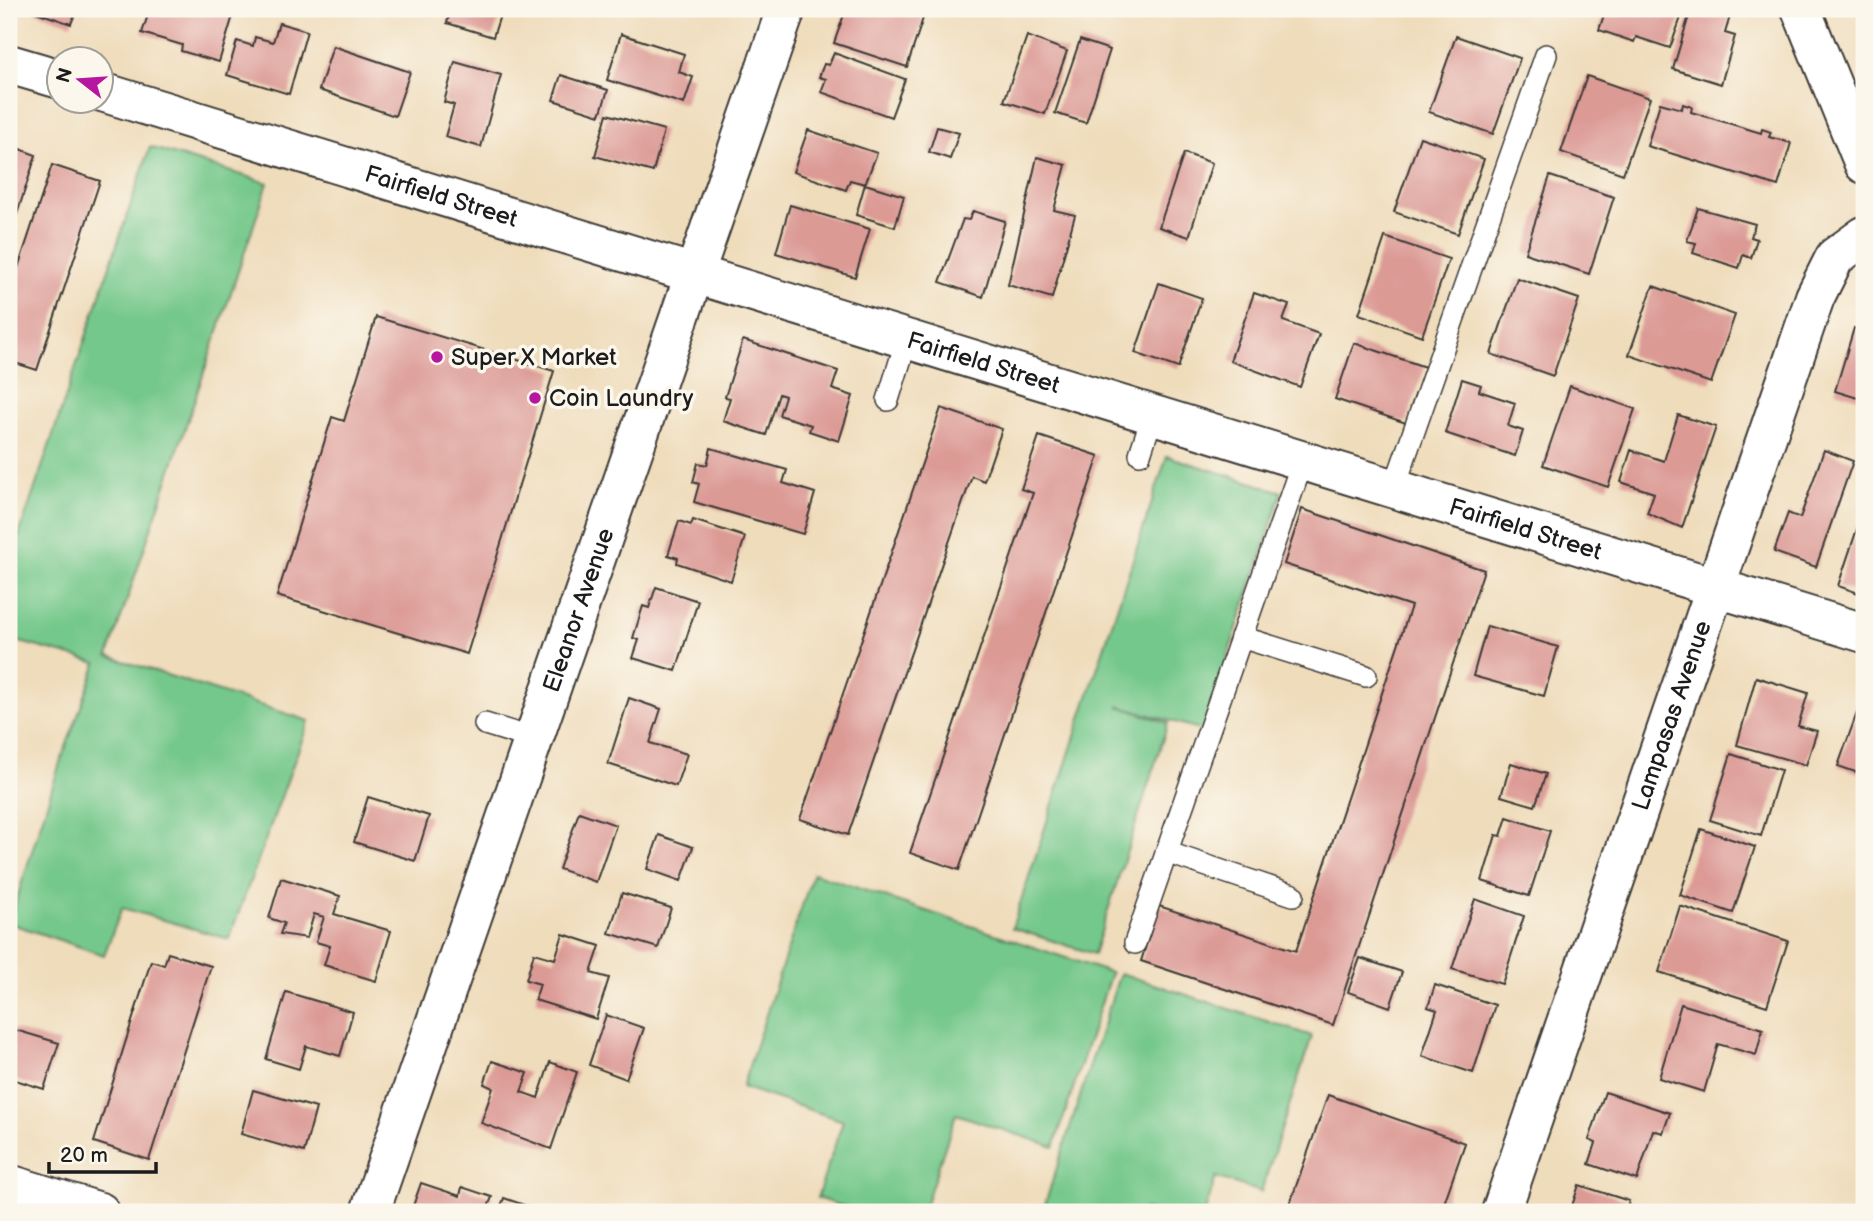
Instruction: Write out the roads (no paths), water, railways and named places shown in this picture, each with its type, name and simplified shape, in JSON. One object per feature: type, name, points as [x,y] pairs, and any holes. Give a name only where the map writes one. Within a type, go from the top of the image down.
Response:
[{"type":"street","name":"Eleanor Avenue","points":[[370,1212],[786,9]]},
{"type":"street","points":[[1801,9],[1864,164]]},
{"type":"street","points":[[9,64],[46,75]]},
{"type":"street","name":"Fairfield Street","points":[[116,96],[1864,633]]},
{"type":"street","name":"Lampasas Avenue","points":[[1501,1212],[1825,274],[1835,257],[1864,236]]},
{"type":"street","points":[[9,1184],[100,1212]]},
{"type":"lane","points":[[1394,488],[1546,55]]},
{"type":"lane","points":[[888,400],[907,339]]},
{"type":"lane","points":[[1140,454],[1153,414]]},
{"type":"lane","points":[[1135,943],[1303,460]]},
{"type":"lane","points":[[1241,637],[1366,676]]},
{"type":"lane","points":[[485,724],[534,739]]},
{"type":"lane","points":[[1166,852],[1293,895]]},
{"type":"place","name":"Super X Market","points":[[437,357]]},
{"type":"place","name":"Coin Laundry","points":[[535,398]]}]
